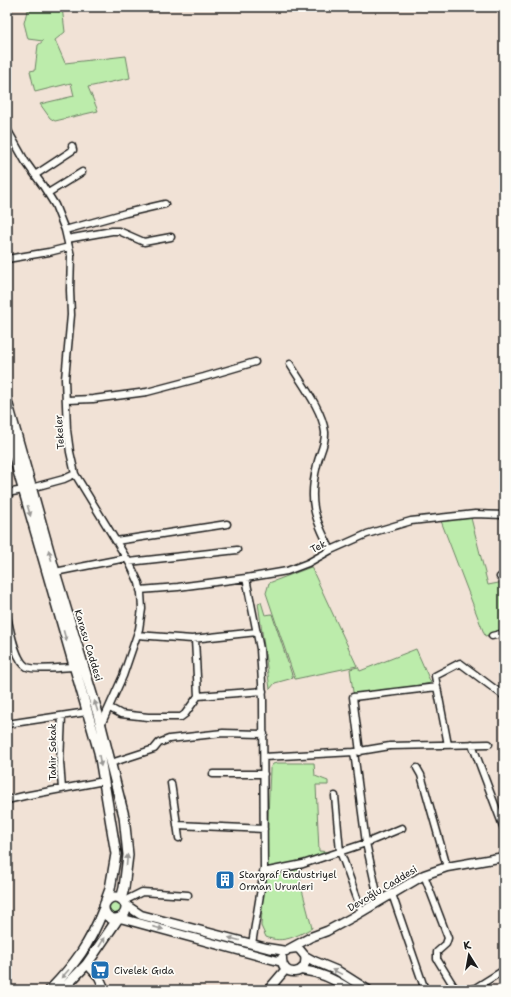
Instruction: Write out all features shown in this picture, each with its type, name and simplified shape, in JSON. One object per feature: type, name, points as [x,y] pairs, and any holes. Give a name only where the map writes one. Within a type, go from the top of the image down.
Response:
[{"type":"main road","name":"Karasu Caddesi","points":[[7,401],[27,489],[74,667],[99,752],[116,854],[110,889],[106,900]]},
{"type":"main road","name":"Karasu Caddesi","points":[[7,433],[55,572],[111,763],[124,816],[128,855],[123,901]]},
{"type":"main road","points":[[50,990],[79,957],[96,928],[106,900],[113,897],[123,901],[125,912],[87,964],[62,990]]},
{"type":"main road","points":[[103,910],[106,917],[110,919],[119,919]]},
{"type":"street","name":"Tekeler","points":[[7,129],[25,162],[55,205],[67,239],[71,256],[71,315],[65,379],[67,430],[75,474],[128,560],[140,590],[142,609],[137,635],[123,676],[110,708],[101,725]]},
{"type":"street","points":[[35,175],[73,150],[72,146]]},
{"type":"street","points":[[48,193],[82,172]]},
{"type":"street","points":[[64,230],[165,204]]},
{"type":"street","points":[[67,239],[112,231],[119,231],[144,242],[171,237]]},
{"type":"street","points":[[7,259],[50,252],[69,247]]},
{"type":"street","points":[[67,400],[93,399],[147,392],[255,362]]},
{"type":"street","points":[[290,364],[320,414],[323,425],[324,440],[312,489],[312,502],[320,528],[331,550]]},
{"type":"street","points":[[7,493],[64,479],[75,474]]},
{"type":"street","name":"Tek","points":[[140,590],[178,588],[287,571],[308,563],[331,550],[367,534],[411,521],[475,514],[504,515]]},
{"type":"street","points":[[116,541],[227,524]]},
{"type":"street","points":[[55,572],[128,560],[237,550]]},
{"type":"street","points":[[246,578],[260,649],[264,734],[263,872],[252,944]]},
{"type":"street","points":[[7,616],[16,650],[26,666],[33,668],[74,667]]},
{"type":"street","points":[[137,635],[195,639],[257,632]]},
{"type":"street","points":[[492,636],[504,633]]},
{"type":"street","points":[[110,708],[121,714],[148,717],[181,716],[185,714],[198,696],[195,639]]},
{"type":"street","points":[[448,745],[435,676],[460,663],[504,695]]},
{"type":"street","points":[[379,902],[366,843],[353,697],[437,687]]},
{"type":"street","points":[[198,696],[263,691]]},
{"type":"street","points":[[7,724],[87,712]]},
{"type":"street","name":"Tahir Sokak","points":[[62,716],[60,762],[62,789]]},
{"type":"street","points":[[111,763],[154,749],[162,741],[175,738],[223,733],[264,734]]},
{"type":"street","points":[[472,744],[502,816],[504,829]]},
{"type":"street","points":[[264,757],[357,752],[390,746],[489,744]]},
{"type":"street","points":[[418,768],[448,867]]},
{"type":"street","points":[[213,774],[264,774]]},
{"type":"street","points":[[7,800],[104,781]]},
{"type":"street","points":[[172,783],[179,838]]},
{"type":"street","points":[[335,796],[340,852],[362,912]]},
{"type":"street","points":[[177,825],[264,829]]},
{"type":"street","points":[[263,872],[303,864],[366,843],[402,828]]},
{"type":"street","name":"Devoğlu Caddesi","points":[[320,934],[362,912],[424,875],[448,867],[504,857]]},
{"type":"street","points":[[424,875],[448,938],[446,944],[436,952],[437,959],[456,990]]},
{"type":"street","points":[[188,895],[142,892],[123,901],[141,915],[252,944],[287,950],[297,948],[314,961],[338,971],[368,990]]},
{"type":"street","points":[[392,894],[425,990]]},
{"type":"street","points":[[119,919],[284,966],[293,972],[301,970],[311,971],[340,983],[351,990]]},
{"type":"street","points":[[273,988],[284,966],[283,954],[287,950],[311,937],[320,934]]},
{"type":"street","points":[[301,970],[305,964],[304,954],[308,945],[320,934]]},
{"type":"street","points":[[87,964],[98,977],[105,990]]},
{"type":"street","points":[[472,990],[504,970]]},
{"type":"green space","points":[[40,7],[62,7],[65,32],[55,40],[65,63],[126,56],[130,78],[88,87],[98,111],[55,121],[50,118],[40,104],[74,96],[71,83],[35,92],[30,71],[35,70],[38,45],[43,41],[28,39],[24,23],[27,11]]},
{"type":"green space","points":[[471,518],[488,585],[504,582],[504,631],[485,636],[441,521]]},
{"type":"green space","points":[[311,567],[357,666],[295,679],[266,593],[269,583]]},
{"type":"green space","points":[[261,602],[265,615],[272,614],[293,678],[275,683],[270,689],[258,603]]},
{"type":"green space","points":[[416,649],[431,683],[359,696],[353,692],[350,669],[358,667],[360,671]]},
{"type":"green space","points":[[314,763],[315,776],[328,781],[328,785],[316,785],[319,851],[331,852],[329,854],[270,870],[266,869],[270,768],[273,764]]},
{"type":"green space","points":[[300,869],[301,886],[312,928],[290,938],[278,940],[266,937],[261,926],[264,879]]},
{"type":"green space","points":[[112,902],[118,902],[122,906],[122,912],[118,916],[112,916],[108,912],[108,906]]},
{"type":"place","name":"Stargraf Endustriyel Orman Urunleri","points":[[225,880]]},
{"type":"place","name":"Civelek Gıda","points":[[100,970]]}]
